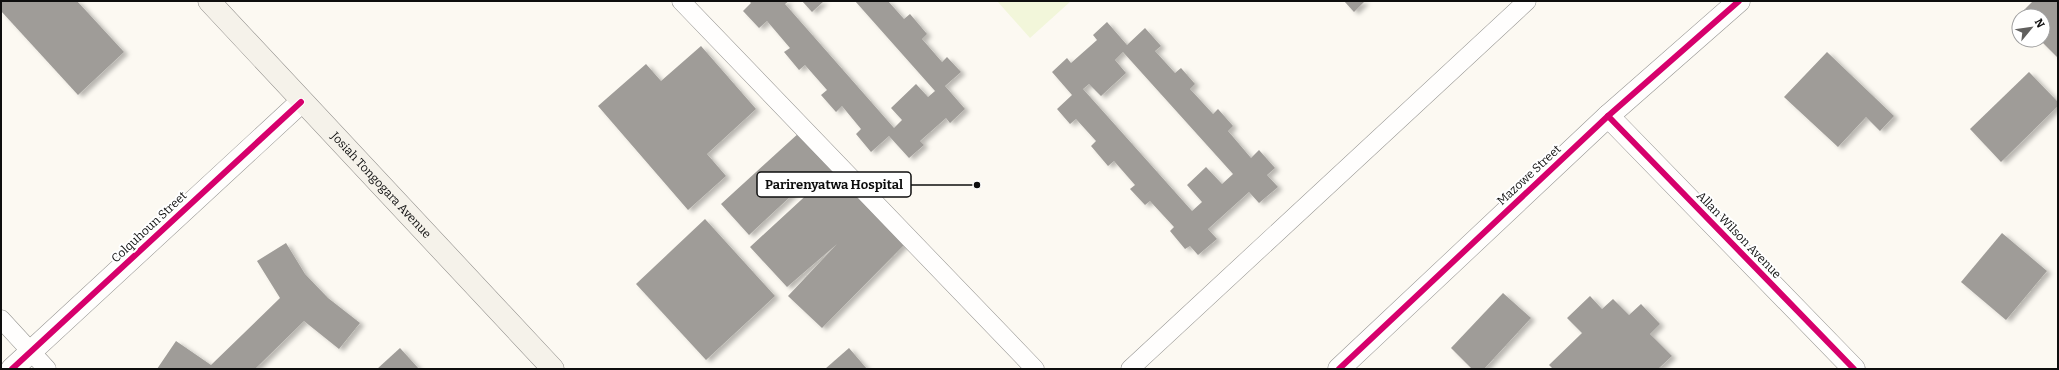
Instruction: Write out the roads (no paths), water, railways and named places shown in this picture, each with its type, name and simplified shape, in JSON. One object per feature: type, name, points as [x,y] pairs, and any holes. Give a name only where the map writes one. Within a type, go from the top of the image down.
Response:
[{"type":"main road","name":"Josiah Tongogara Avenue","points":[[209,1],[301,102],[553,369]]},
{"type":"street","name":"Mazowe Street","points":[[1339,369],[1608,116],[1739,1]]},
{"type":"street","name":"Colquhoun Street","points":[[12,369],[301,102]]},
{"type":"street","name":"Allan Wilson Avenue","points":[[1608,116],[1854,369]]},
{"type":"lane","points":[[681,1],[1035,369]]},
{"type":"lane","points":[[1130,369],[1527,1]]},
{"type":"lane","points":[[1,319],[47,369]]},
{"type":"place","name":"Parirenyatwa Hospital","points":[[977,185]]}]
